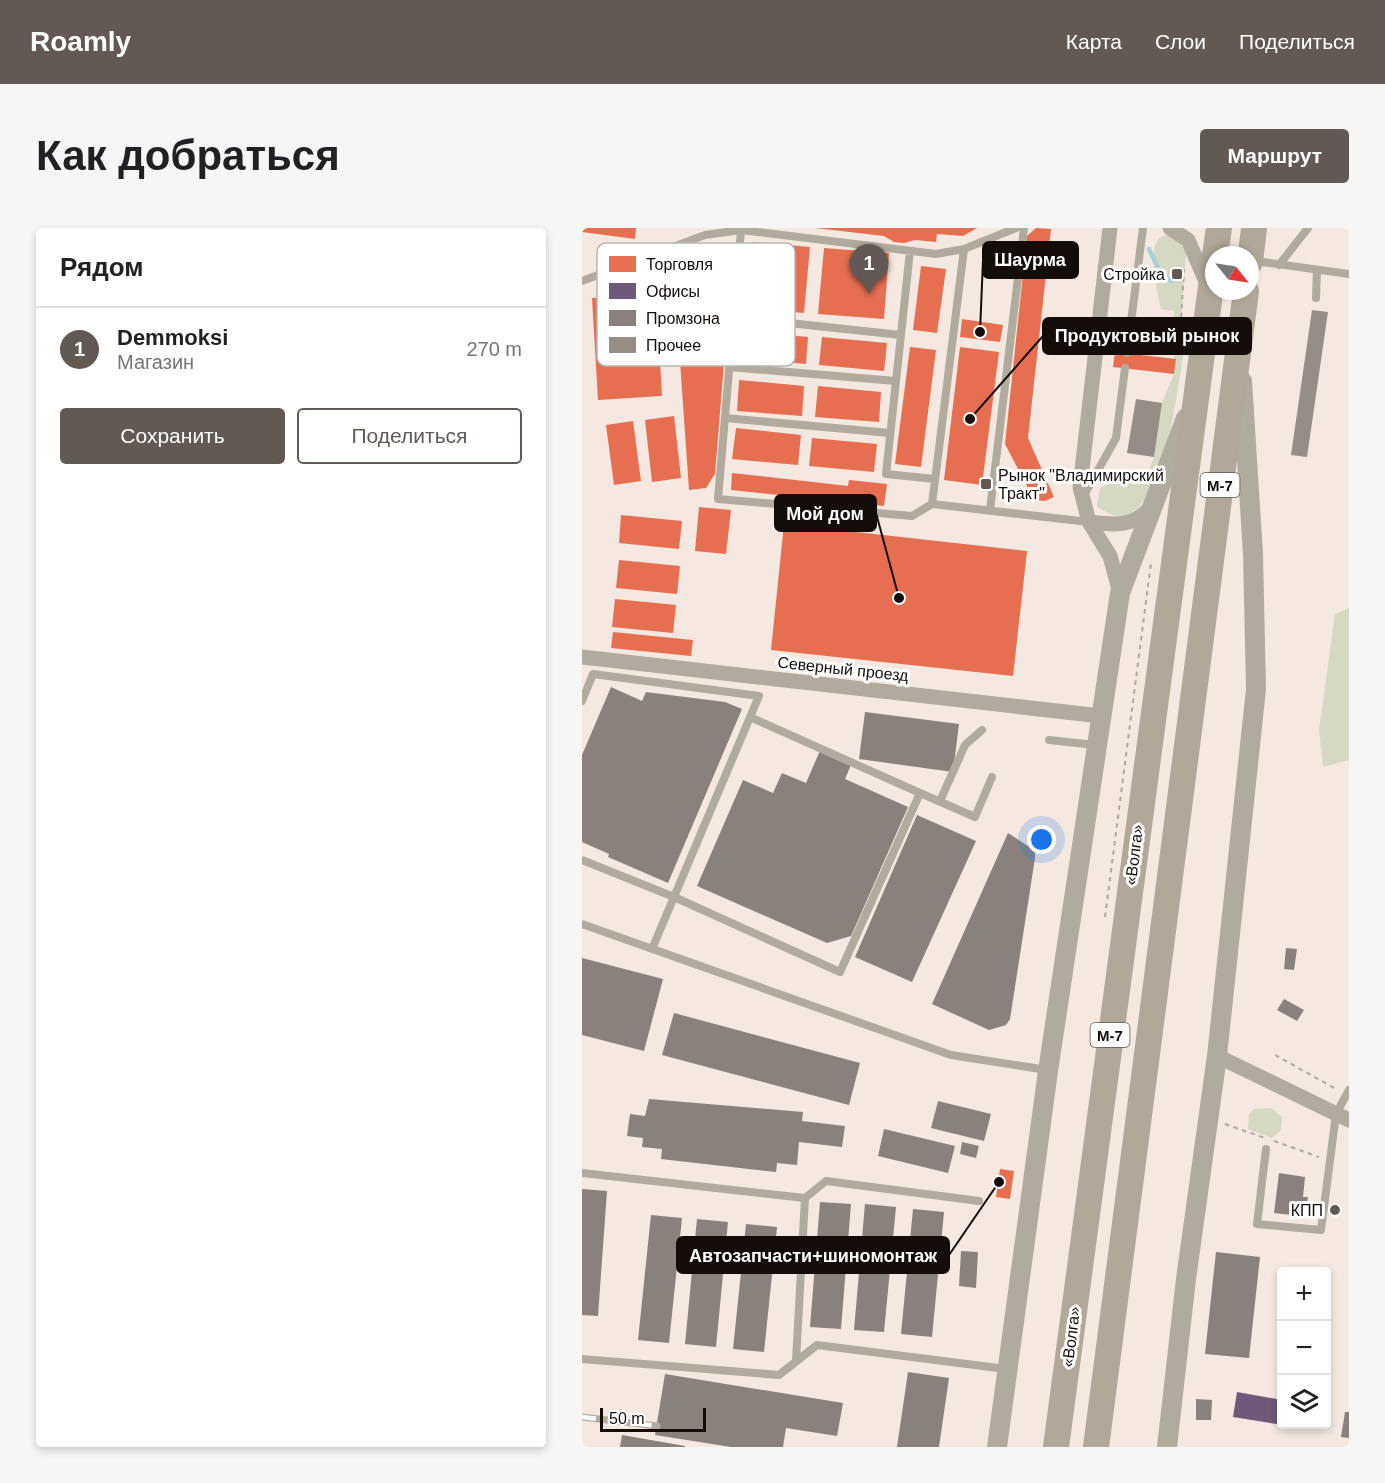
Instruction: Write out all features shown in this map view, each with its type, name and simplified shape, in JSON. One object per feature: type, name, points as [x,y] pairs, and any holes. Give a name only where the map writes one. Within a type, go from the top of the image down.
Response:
[{"type":"highway","points":[[1216,246],[1219,228]]},
{"type":"highway","points":[[1252,246],[1254,228]]},
{"type":"highway","name":"«Волга»","points":[[1056,1447],[1209,300]]},
{"type":"highway","name":"М-7","points":[[1096,1447],[1245,300]]},
{"type":"street","points":[[1110,228],[1080,487],[1089,522],[1110,556],[1120,593]]},
{"type":"street","points":[[1170,228],[1188,240],[1205,280]]},
{"type":"street","points":[[1167,1447],[1186,1280],[1217,1056],[1256,689],[1253,554],[1239,339]]},
{"type":"street","points":[[997,1447],[1048,1071],[1120,593],[1198,383]]},
{"type":"street","points":[[1089,522],[1119,526],[1130,524],[1144,515],[1155,501]]},
{"type":"street","name":"Северный проезд","points":[[582,657],[1101,716]]},
{"type":"street","points":[[1217,1056],[1343,1117]]},
{"type":"lane","points":[[684,243],[705,235],[741,230],[936,254],[964,249],[1016,228]]},
{"type":"lane","points":[[990,510],[1024,228]]},
{"type":"lane","points":[[1127,353],[1143,228]]},
{"type":"lane","points":[[1278,265],[1308,228]]},
{"type":"lane","points":[[740,243],[741,230]]},
{"type":"lane","points":[[932,504],[964,249]]},
{"type":"lane","points":[[910,251],[886,474],[935,479]]},
{"type":"lane","points":[[1259,262],[1349,274]]},
{"type":"lane","points":[[1316,298],[1317,270]]},
{"type":"lane","points":[[582,281],[597,275]]},
{"type":"lane","points":[[795,324],[901,335]]},
{"type":"lane","points":[[896,381],[729,367],[718,499],[912,516],[932,504],[1089,522]]},
{"type":"lane","points":[[1082,498],[1116,438],[1125,368]]},
{"type":"lane","points":[[725,418],[890,433]]},
{"type":"lane","points":[[582,701],[593,674],[759,696],[652,949]]},
{"type":"lane","points":[[750,717],[975,817],[993,777]]},
{"type":"lane","points":[[940,801],[965,745],[982,730]]},
{"type":"lane","points":[[1049,740],[1096,745]]},
{"type":"lane","points":[[582,860],[674,897],[840,972],[920,793]]},
{"type":"lane","points":[[582,924],[951,1055],[1048,1071]]},
{"type":"lane","points":[[1266,1149],[1257,1224],[1322,1230],[1348,1093]]},
{"type":"lane","points":[[582,1173],[806,1198]]},
{"type":"lane","points":[[796,1361],[806,1198],[826,1181],[978,1201]]},
{"type":"lane","points":[[582,1359],[779,1375],[817,1344],[1008,1369]]},
{"type":"path","points":[[1275,1055],[1348,1093]]},
{"type":"green space","points":[[1169,234],[1179,240],[1186,254],[1180,336],[1184,351],[1177,397],[1162,461],[1151,489],[1137,509],[1119,516],[1097,506],[1100,488],[1119,479],[1144,484],[1154,457],[1162,403],[1174,374],[1174,311],[1161,309],[1153,255],[1157,241]]},
{"type":"green space","points":[[1349,608],[1349,760],[1323,767],[1319,730],[1335,614]]},
{"type":"green space","points":[[1271,1108],[1282,1117],[1281,1130],[1272,1138],[1248,1129],[1249,1114],[1254,1109]]},
{"type":"building: Торговля","points":[[582,228],[636,228],[635,239],[582,232]]},
{"type":"building: Торговля","points":[[815,228],[977,228],[963,236],[937,234],[936,242],[915,240],[904,243],[894,242],[884,236]]},
{"type":"building: Торговля","points":[[1036,228],[1051,229],[1028,438],[1054,497],[1045,501],[1034,500],[1005,444],[1027,236]]},
{"type":"building: Торговля","points":[[795,246],[810,247],[804,313],[795,312]]},
{"type":"building: Торговля","points":[[824,248],[889,253],[884,319],[818,314]]},
{"type":"building: Торговля","points":[[921,266],[946,269],[937,333],[913,330]]},
{"type":"building: Торговля","points":[[592,298],[597,298],[597,366],[660,366],[662,396],[598,400]]},
{"type":"building: Торговля","points":[[962,319],[1003,325],[1000,342],[960,337]]},
{"type":"building: Торговля","points":[[795,336],[808,337],[806,364],[795,363]]},
{"type":"building: Торговля","points":[[822,337],[887,343],[884,371],[819,365]]},
{"type":"building: Торговля","points":[[910,347],[936,350],[921,467],[895,464]]},
{"type":"building: Торговля","points":[[960,347],[999,352],[982,485],[944,480]]},
{"type":"building: Торговля","points":[[1115,352],[1176,359],[1174,374],[1113,367]]},
{"type":"building: Торговля","points":[[680,366],[724,366],[715,474],[706,488],[689,490]]},
{"type":"building: Торговля","points":[[739,380],[804,386],[802,416],[737,411]]},
{"type":"building: Торговля","points":[[818,386],[881,392],[879,422],[815,417]]},
{"type":"building: Торговля","points":[[674,416],[681,478],[652,482],[645,420]]},
{"type":"building: Торговля","points":[[633,421],[641,481],[614,485],[606,425]]},
{"type":"building: Торговля","points":[[736,428],[801,435],[798,465],[732,459]]},
{"type":"building: Торговля","points":[[812,438],[877,444],[874,472],[809,466]]},
{"type":"building: Торговля","points":[[732,473],[848,486],[849,480],[887,484],[884,506],[731,490]]},
{"type":"building: Торговля","points":[[699,507],[731,510],[726,554],[695,551]]},
{"type":"building: Торговля","points":[[621,515],[682,521],[679,549],[619,543]]},
{"type":"building: Торговля","points":[[784,524],[1027,551],[1013,676],[771,650]]},
{"type":"building: Торговля","points":[[619,560],[680,566],[677,594],[616,588]]},
{"type":"building: Торговля","points":[[615,599],[676,605],[673,633],[612,627]]},
{"type":"building: Торговля","points":[[613,632],[693,640],[691,656],[611,648]]},
{"type":"building: Торговля","points":[[1000,1169],[1014,1171],[1010,1199],[996,1197]]},
{"type":"building: Офисы","points":[[1237,1392],[1277,1399],[1277,1424],[1233,1417]]},
{"type":"building: Промзона","points":[[611,687],[642,701],[646,692],[725,702],[742,709],[668,883],[608,857],[609,854],[582,842],[582,755]]},
{"type":"building: Промзона","points":[[865,712],[959,724],[953,772],[859,759]]},
{"type":"building: Промзона","points":[[822,746],[853,760],[845,779],[908,807],[851,936],[827,943],[697,886],[743,780],[773,793],[782,773],[806,783]]},
{"type":"building: Промзона","points":[[917,815],[976,841],[912,982],[855,957]]},
{"type":"building: Промзона","points":[[1008,833],[1031,848],[1035,852],[1035,858],[1010,1019],[1006,1025],[989,1030],[932,1004]]},
{"type":"building: Промзона","points":[[1286,948],[1297,949],[1294,970],[1284,969]]},
{"type":"building: Промзона","points":[[582,958],[663,979],[644,1051],[582,1035]]},
{"type":"building: Промзона","points":[[1284,999],[1304,1010],[1297,1021],[1277,1010]]},
{"type":"building: Промзона","points":[[674,1013],[860,1063],[849,1105],[662,1055]]},
{"type":"building: Промзона","points":[[649,1099],[803,1112],[802,1121],[845,1126],[842,1147],[799,1142],[797,1165],[777,1163],[776,1172],[661,1159],[662,1149],[642,1147],[643,1138],[627,1136],[630,1114],[645,1116]]},
{"type":"building: Промзона","points":[[938,1101],[991,1114],[984,1141],[931,1128]]},
{"type":"building: Промзона","points":[[884,1129],[955,1146],[948,1173],[878,1156]]},
{"type":"building: Промзона","points":[[962,1142],[979,1146],[976,1158],[960,1154]]},
{"type":"building: Промзона","points":[[1279,1173],[1305,1177],[1303,1197],[1308,1197],[1306,1214],[1301,1213],[1300,1216],[1274,1213]]},
{"type":"building: Промзона","points":[[582,1189],[607,1191],[598,1316],[582,1315]]},
{"type":"building: Промзона","points":[[820,1202],[851,1204],[841,1329],[810,1327]]},
{"type":"building: Промзона","points":[[865,1204],[896,1207],[884,1332],[854,1330]]},
{"type":"building: Промзона","name":"КПП","points":[[1331,1204],[1341,1206],[1340,1215],[1330,1214]]},
{"type":"building: Промзона","points":[[913,1209],[944,1212],[932,1337],[901,1334]]},
{"type":"building: Промзона","points":[[651,1215],[682,1218],[669,1343],[638,1340]]},
{"type":"building: Промзона","points":[[697,1219],[728,1222],[716,1347],[685,1344]]},
{"type":"building: Промзона","points":[[746,1224],[777,1227],[764,1352],[733,1349]]},
{"type":"building: Промзона","points":[[961,1251],[978,1252],[976,1288],[959,1286]]},
{"type":"building: Промзона","points":[[1216,1252],[1260,1257],[1249,1358],[1205,1354]]},
{"type":"building: Промзона","points":[[908,1372],[949,1378],[939,1447],[897,1447]]},
{"type":"building: Промзона","points":[[665,1374],[843,1403],[837,1436],[786,1428],[783,1447],[731,1447],[655,1435]]},
{"type":"building: Промзона","points":[[1196,1399],[1212,1400],[1211,1420],[1196,1420]]},
{"type":"building: Промзона","points":[[1345,1412],[1349,1412],[1349,1438],[1341,1437]]},
{"type":"building: Промзона","points":[[622,1435],[685,1446],[685,1447],[620,1447]]},
{"type":"building: Прочее","points":[[1312,310],[1328,312],[1307,457],[1291,455]]},
{"type":"building: Прочее","points":[[1136,399],[1162,403],[1154,457],[1127,453]]},
{"type":"waterway","points":[[1149,249],[1160,272],[1171,281]]},
{"type":"railway","points":[[582,1417],[657,1426]]},
{"type":"place","name":"Стройка","points":[[1177,274]]},
{"type":"place","name":"Demmoksi","points":[[869,294]]},
{"type":"place","name":"Шаурма","points":[[980,332]]},
{"type":"place","name":"Продуктовый рынок","points":[[970,419]]},
{"type":"place","name":"Рынок \"Владимирский Тракт\"","points":[[986,484]]},
{"type":"place","name":"Мой дом","points":[[899,598]]},
{"type":"place","name":"Автозапчасти+шиномонтаж","points":[[999,1182]]},
{"type":"place","name":"КПП","points":[[1335,1210]]}]
